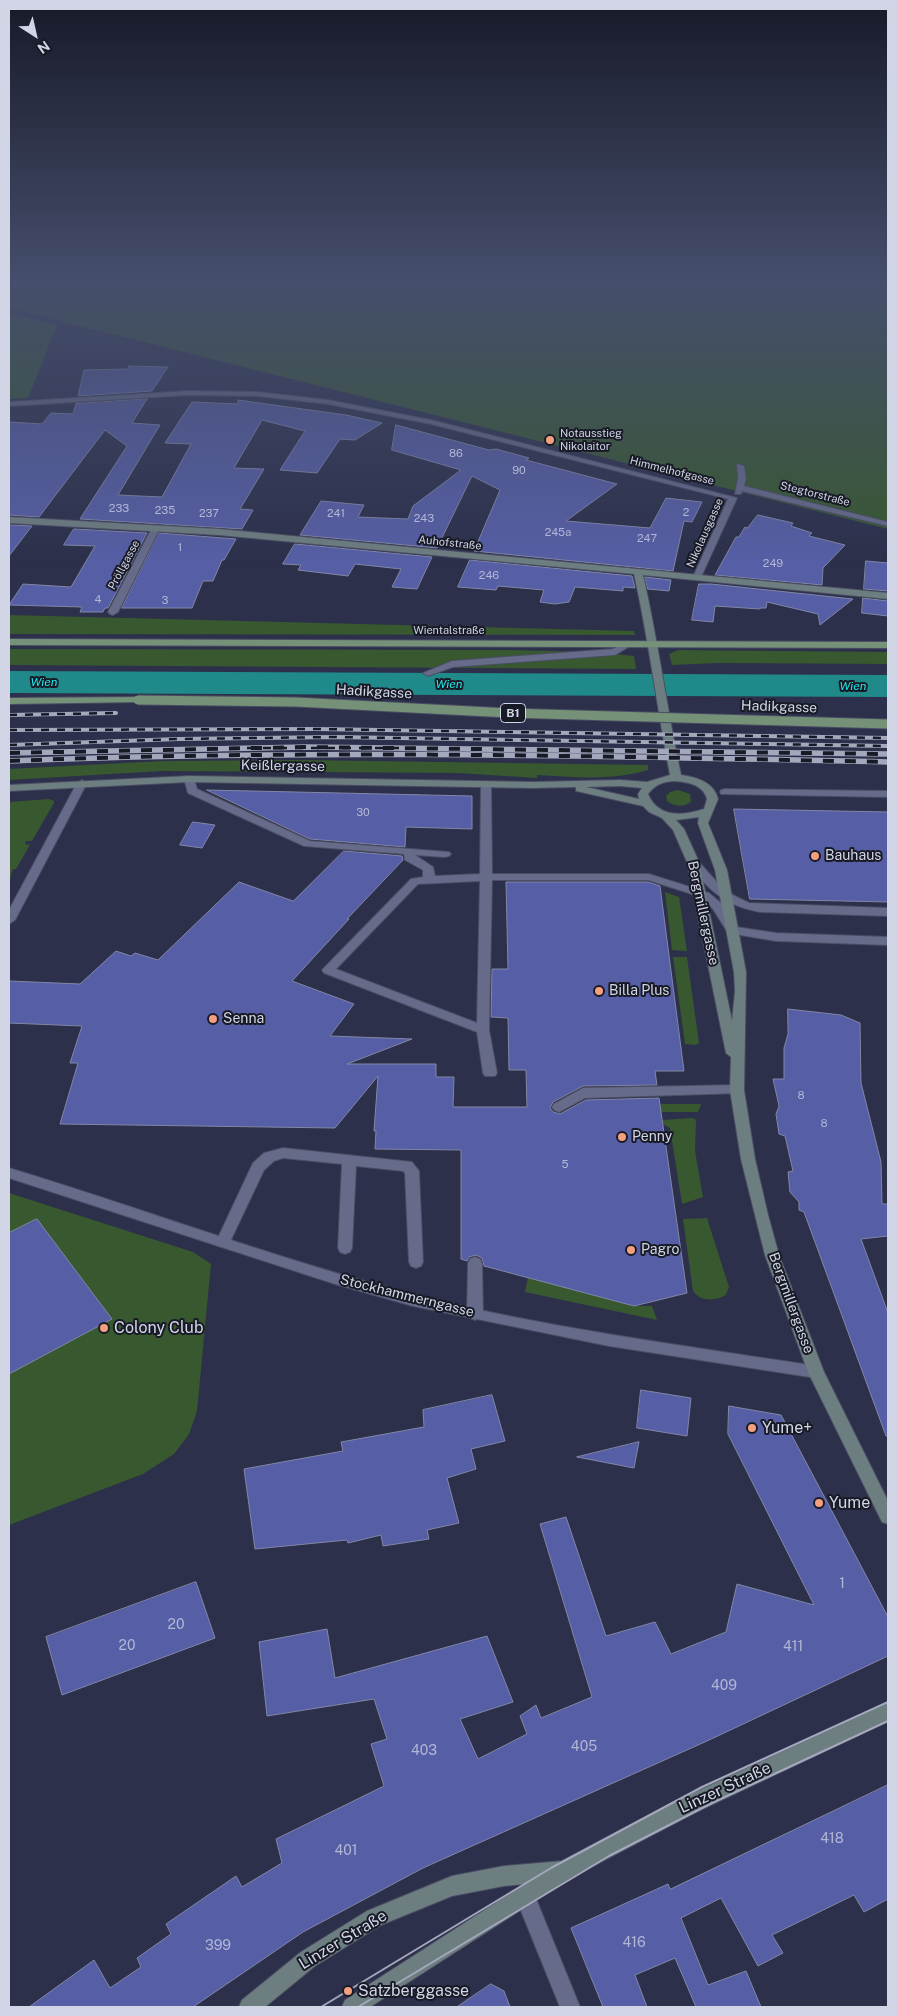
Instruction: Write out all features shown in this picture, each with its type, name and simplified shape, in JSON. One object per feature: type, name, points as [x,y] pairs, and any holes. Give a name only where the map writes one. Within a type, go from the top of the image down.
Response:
[{"type":"main road","name":"Auhofstraße","points":[[9,520],[228,532],[888,596]]},
{"type":"main road","points":[[638,573],[676,778]]},
{"type":"main road","name":"Wientalstraße","points":[[9,642],[888,645]]},
{"type":"main road","name":"Hadikgasse","points":[[9,701],[296,702],[510,713],[888,724]]},
{"type":"main road","name":"Bergmillergasse","points":[[649,785],[665,779],[676,778],[699,783],[708,789],[712,796],[712,804],[706,811],[703,823],[718,857],[728,899],[741,982],[736,1075],[737,1090],[748,1159],[761,1214],[779,1273],[816,1372],[888,1517]]},
{"type":"main road","name":"Keißlergasse","points":[[9,788],[189,779],[558,785],[620,783],[649,785]]},
{"type":"main road","name":"Keißlergasse","points":[[558,785],[614,795],[645,803]]},
{"type":"main road","points":[[645,803],[643,794],[649,785]]},
{"type":"main road","name":"Bergmillergasse","points":[[645,803],[666,816],[678,829],[693,862],[736,1075]]},
{"type":"main road","points":[[666,816],[681,818],[696,816],[706,811]]},
{"type":"main road","name":"Linzer Straße","points":[[352,2007],[565,1870],[686,1806],[888,1712]]},
{"type":"main road","name":"Linzer Straße","points":[[249,2007],[308,1959],[374,1918],[452,1886],[504,1876],[565,1870]]},
{"type":"street","name":"Himmelhofgasse","points":[[9,404],[166,393],[257,394],[328,402],[431,422],[737,492]]},
{"type":"street","points":[[737,492],[742,478],[740,466]]},
{"type":"street","name":"Stegtorstraße","points":[[737,492],[888,524]]},
{"type":"street","name":"Nikolausgasse","points":[[697,577],[737,492]]},
{"type":"street","name":"Pröllgasse","points":[[112,612],[156,528]]},
{"type":"street","points":[[428,673],[452,664],[616,652],[627,644]]},
{"type":"street","points":[[189,779],[192,791],[308,844],[445,854]]},
{"type":"street","points":[[9,920],[82,783]]},
{"type":"street","points":[[486,784],[483,1030],[490,1072]]},
{"type":"street","points":[[725,792],[888,794]]},
{"type":"street","points":[[410,851],[409,858],[429,869],[429,880]]},
{"type":"street","points":[[693,862],[728,899],[740,905],[760,908],[888,912]]},
{"type":"street","points":[[483,1030],[328,970],[415,881],[486,877],[645,877],[699,892],[714,902],[732,930],[776,937],[888,941]]},
{"type":"street","points":[[559,1107],[583,1093],[737,1090]]},
{"type":"street","points":[[223,1242],[258,1167],[269,1157],[283,1154],[348,1160],[411,1168],[416,1262]]},
{"type":"street","points":[[345,1248],[348,1160]]},
{"type":"street","name":"Stockhammerngasse","points":[[9,1173],[373,1289],[475,1314],[627,1343],[816,1372]]},
{"type":"street","points":[[475,1263],[475,1314]]},
{"type":"street","points":[[525,1896],[570,2007]]},
{"type":"green space","points":[[9,376],[37,376],[28,398],[9,399]]},
{"type":"green space","points":[[280,376],[888,376],[888,529]]},
{"type":"green space","points":[[9,615],[634,631],[635,635],[9,634]]},
{"type":"green space","points":[[9,649],[509,650],[597,652],[634,656],[636,669],[9,665]]},
{"type":"green space","points":[[678,650],[888,652],[888,664],[718,663],[672,665],[669,654]]},
{"type":"green space","points":[[302,760],[648,765],[648,770],[621,776],[537,775],[537,778],[457,773],[162,771],[9,780],[9,769],[163,761]]},
{"type":"green space","points":[[678,790],[690,794],[691,802],[679,806],[667,801],[666,796],[670,792]]},
{"type":"green space","points":[[49,799],[54,801],[54,803],[32,841],[26,841],[25,844],[30,845],[16,869],[13,869],[9,882],[9,802]]},
{"type":"green space","points":[[665,892],[679,897],[687,951],[672,950]]},
{"type":"green space","points":[[673,957],[687,957],[699,1043],[696,1045],[685,1044]]},
{"type":"green space","points":[[663,1104],[701,1104],[698,1112],[661,1112],[632,1108]]},
{"type":"green space","points":[[693,1118],[696,1120],[695,1151],[703,1197],[682,1204],[670,1128],[663,1124],[662,1120]]},
{"type":"green space","name":"Colony Club","points":[[9,1193],[193,1252],[211,1264],[197,1411],[189,1434],[181,1445],[174,1454],[143,1474],[9,1525]]},
{"type":"green space","points":[[707,1218],[729,1287],[726,1295],[713,1299],[704,1299],[693,1291],[683,1219]]},
{"type":"green space","points":[[528,1277],[634,1306],[652,1306],[657,1320],[525,1292]]},
{"type":"building","points":[[83,376],[162,376],[152,391],[78,396]]},
{"type":"building","points":[[147,399],[132,423],[160,425],[118,495],[162,497],[191,444],[165,443],[192,402],[238,404],[238,400],[346,415],[382,423],[355,440],[340,439],[317,473],[280,470],[305,431],[262,420],[234,468],[264,469],[240,509],[253,510],[242,529],[80,519],[127,446],[105,430],[39,517],[9,515],[9,422],[42,424],[51,413],[73,414],[76,404]]},
{"type":"building","points":[[396,425],[489,450],[496,449],[529,458],[526,460],[617,484],[566,521],[650,528],[666,498],[702,502],[692,522],[684,521],[673,571],[474,551],[500,490],[472,476],[437,548],[300,535],[321,501],[364,505],[358,517],[408,519],[413,506],[461,470],[392,450]]},
{"type":"building","points":[[758,515],[793,523],[791,526],[812,533],[809,536],[845,545],[823,568],[822,585],[715,575],[736,537],[739,537],[745,527],[747,528]]},
{"type":"building","points":[[9,525],[32,526],[9,556]]},
{"type":"building","points":[[74,529],[147,533],[108,608],[105,608],[103,612],[80,612],[82,607],[9,605],[23,584],[71,587],[95,546],[64,545]]},
{"type":"building","points":[[159,533],[236,539],[224,560],[222,560],[213,581],[203,581],[192,608],[122,608]]},
{"type":"building","points":[[295,544],[432,557],[417,589],[392,587],[401,569],[355,564],[348,576],[298,570],[301,565],[283,564]]},
{"type":"building","points":[[470,560],[632,576],[635,588],[623,587],[623,591],[575,587],[569,602],[555,604],[540,602],[544,590],[498,586],[496,590],[458,587]]},
{"type":"building","points":[[866,561],[888,563],[888,591],[864,589]]},
{"type":"building","points":[[645,577],[671,580],[669,591],[648,589]]},
{"type":"building","points":[[699,584],[853,599],[820,625],[818,614],[767,602],[766,608],[760,609],[715,606],[713,622],[692,620]]},
{"type":"building","points":[[863,598],[888,601],[888,616],[862,613]]},
{"type":"building","points":[[207,790],[472,796],[472,829],[406,827],[405,847],[310,839]]},
{"type":"building","name":"Bauhaus","points":[[734,809],[888,812],[888,902],[750,899]]},
{"type":"building","points":[[193,822],[215,825],[202,848],[180,845]]},
{"type":"building","points":[[344,851],[402,856],[403,860],[292,981],[354,1004],[330,1036],[412,1039],[347,1064],[436,1064],[436,1077],[454,1077],[453,1107],[527,1107],[526,1070],[509,1070],[508,1018],[491,1017],[492,969],[508,969],[506,882],[648,882],[660,886],[684,1071],[655,1071],[657,1085],[583,1086],[553,1102],[550,1108],[553,1112],[560,1114],[586,1100],[659,1098],[687,1293],[634,1306],[484,1266],[482,1258],[476,1255],[469,1257],[467,1261],[461,1259],[461,1150],[375,1149],[376,1131],[374,1131],[378,1076],[335,1128],[60,1124],[78,1063],[70,1063],[82,1026],[9,1023],[9,981],[80,984],[116,951],[131,956],[135,953],[158,960],[239,882],[293,901]]},
{"type":"building","points":[[788,1009],[841,1015],[860,1023],[861,1083],[881,1162],[882,1204],[888,1204],[888,1236],[861,1239],[888,1313],[888,1436],[886,1436],[804,1212],[799,1210],[799,1202],[790,1192],[788,1172],[793,1171],[785,1136],[779,1134],[776,1114],[779,1106],[773,1079],[784,1079],[784,1048],[788,1034]]},
{"type":"building","points":[[37,1219],[112,1319],[9,1374],[9,1233]]},
{"type":"building","points":[[641,1390],[691,1398],[687,1436],[637,1428]]},
{"type":"building","points":[[492,1395],[505,1441],[471,1449],[476,1469],[447,1478],[459,1523],[427,1530],[429,1539],[383,1546],[381,1535],[348,1543],[347,1540],[255,1549],[244,1469],[343,1451],[341,1442],[424,1427],[423,1410]]},
{"type":"building","points":[[729,1406],[781,1415],[888,1617],[888,1656],[707,1741],[423,1868],[303,1932],[193,2007],[29,2007],[94,1960],[110,1988],[141,1967],[137,1958],[171,1934],[166,1924],[236,1876],[242,1887],[282,1863],[276,1839],[384,1786],[371,1744],[387,1739],[374,1699],[267,1716],[259,1642],[327,1629],[335,1678],[487,1636],[513,1702],[460,1719],[478,1759],[527,1734],[520,1716],[536,1705],[541,1718],[592,1697],[540,1524],[566,1517],[606,1636],[655,1622],[671,1654],[726,1632],[737,1584],[814,1605],[728,1434]]},
{"type":"building","points":[[639,1442],[634,1468],[577,1457]]},
{"type":"building","points":[[196,1582],[215,1638],[62,1695],[46,1637]]},
{"type":"building","points":[[888,1785],[888,1899],[864,1912],[854,1895],[772,1935],[783,1953],[758,1966],[721,1898],[681,1918],[708,1985],[746,1971],[761,2007],[696,2007],[675,1958],[635,1975],[647,2007],[603,2007],[571,1928],[668,1884],[670,1889]]},
{"type":"building","points":[[491,1984],[504,1991],[510,2007],[457,2007]]},
{"type":"waterway","name":"Wien","points":[[9,682],[888,686]]},
{"type":"tram line","points":[[321,2007],[551,1868],[702,1787],[888,1702]]},
{"type":"tram line","points":[[358,2007],[609,1856],[712,1803],[888,1721]]},
{"type":"railway","points":[[9,715],[116,713]]},
{"type":"railway","points":[[9,730],[316,729],[888,738]]},
{"type":"railway","points":[[9,745],[179,739],[335,737],[888,746]]},
{"type":"railway","points":[[247,748],[256,748]]},
{"type":"railway","points":[[9,753],[256,748]]},
{"type":"railway","points":[[256,748],[389,748]]},
{"type":"railway","points":[[256,748],[389,748]]},
{"type":"railway","points":[[389,748],[406,748]]},
{"type":"railway","points":[[389,748],[888,754]]},
{"type":"railway","points":[[9,761],[119,757],[339,754],[888,762]]},
{"type":"place","name":"Notausstieg Nikolaitor","points":[[550,440]]},
{"type":"place","name":"Bauhaus","points":[[815,856]]},
{"type":"place","name":"Billa Plus","points":[[599,991]]},
{"type":"place","name":"Senna","points":[[213,1019]]},
{"type":"place","name":"Penny","points":[[622,1137]]},
{"type":"place","name":"Pagro","points":[[631,1250]]},
{"type":"place","name":"Colony Club","points":[[104,1328]]},
{"type":"place","name":"Yume+","points":[[752,1428]]},
{"type":"place","name":"Yume","points":[[819,1503]]},
{"type":"place","name":"Satzberggasse","points":[[348,1991]]}]
